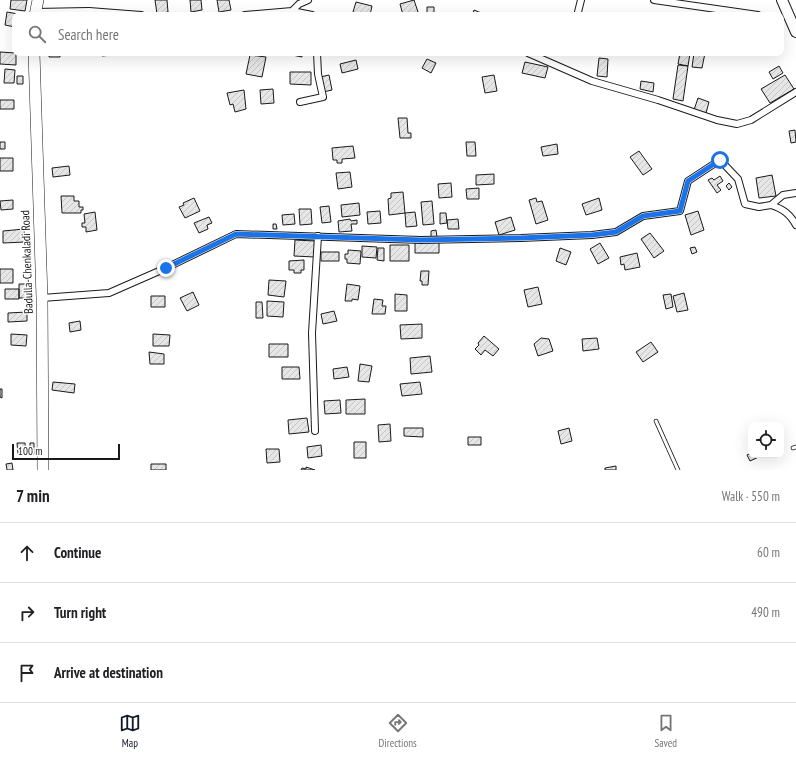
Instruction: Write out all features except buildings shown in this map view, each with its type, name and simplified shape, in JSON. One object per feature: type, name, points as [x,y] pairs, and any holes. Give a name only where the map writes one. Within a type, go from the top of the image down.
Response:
[{"type":"highway","points":[[35,12],[38,0]]},
{"type":"highway","name":"Badulla-Chenkaladi Road","points":[[34,56],[42,298],[43,470]]},
{"type":"main road","points":[[782,0],[785,15],[796,32]]},
{"type":"street","points":[[292,11],[299,4],[308,0]]},
{"type":"street","points":[[578,12],[581,0]]},
{"type":"street","points":[[654,0],[737,12]]},
{"type":"street","points":[[71,12],[102,12]]},
{"type":"street","points":[[280,12],[297,12]]},
{"type":"street","points":[[300,102],[323,97],[318,74],[317,56]]},
{"type":"street","points":[[535,56],[592,81],[658,100],[717,120],[737,124],[751,120],[796,92]]},
{"type":"street","points":[[42,298],[109,293],[166,268],[236,234],[421,240],[521,238],[592,235],[616,232],[643,216],[680,211],[688,181],[720,160],[738,179],[745,204],[759,208],[771,205],[783,195],[796,193]]},
{"type":"street","points":[[771,205],[779,207],[788,213],[796,225]]},
{"type":"street","points":[[315,431],[312,334],[318,236]]},
{"type":"lane","points":[[656,421],[678,470]]},
{"type":"route","points":[[166,268],[236,234],[421,240],[521,238],[592,235],[616,232],[643,216],[680,211],[688,181],[720,160]]}]
